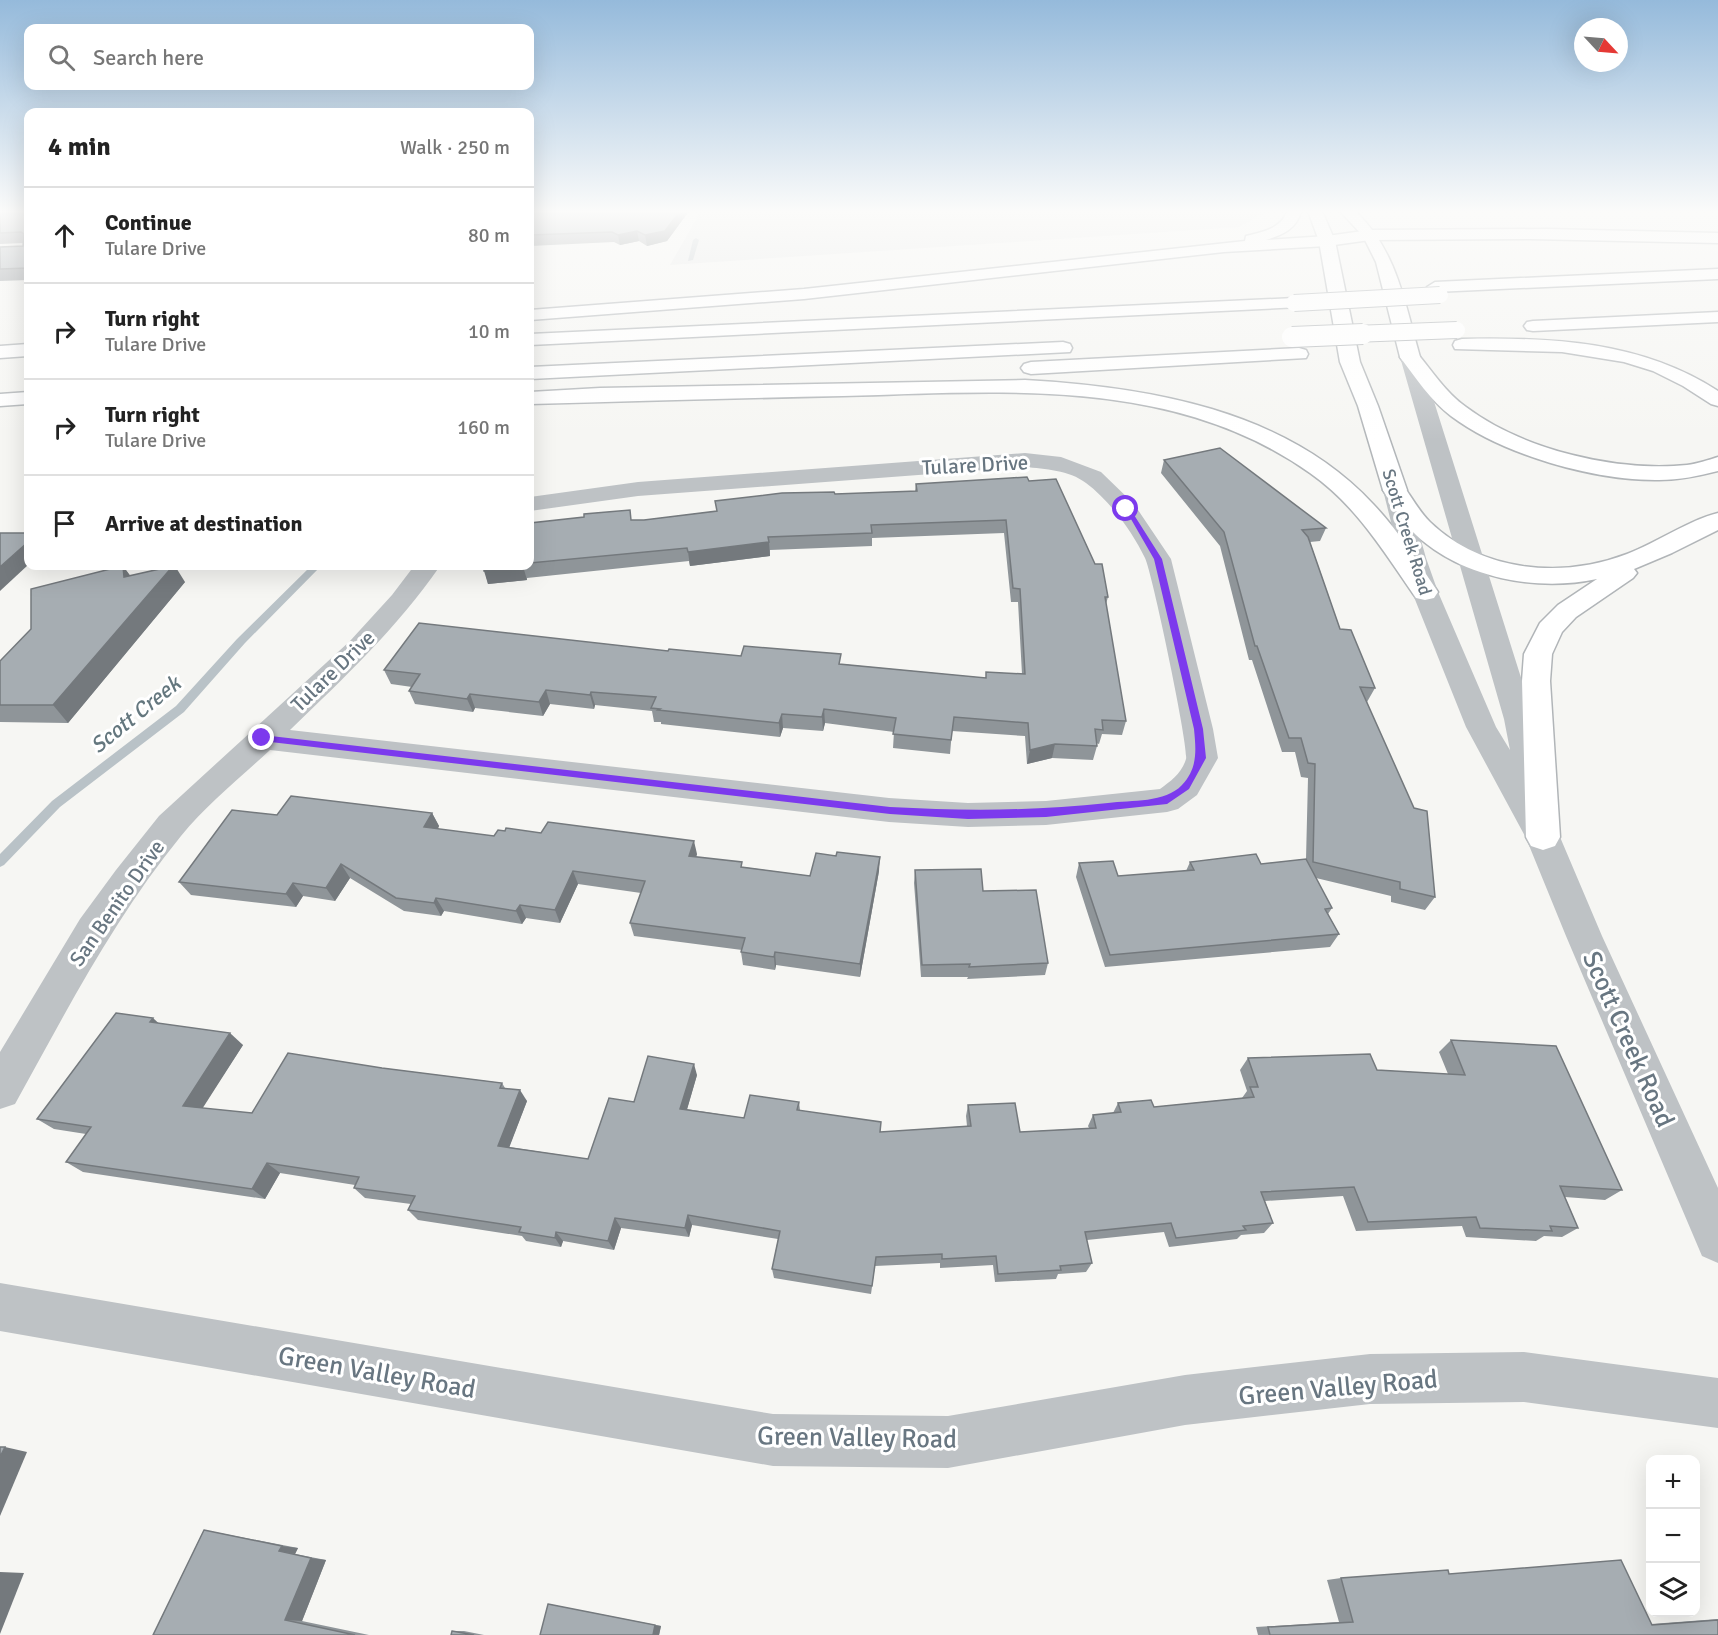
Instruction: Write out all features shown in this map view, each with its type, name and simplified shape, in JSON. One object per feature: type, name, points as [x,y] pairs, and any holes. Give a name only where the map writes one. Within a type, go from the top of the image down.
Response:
[{"type":"main road","points":[[534,315],[867,287]]},
{"type":"main road","name":"Scott Creek Road","points":[[1336,287],[1350,362],[1368,406],[1395,490]]},
{"type":"main road","name":"Scott Creek Road","points":[[1391,287],[1410,357]]},
{"type":"main road","points":[[534,329],[966,310],[1171,304],[1499,287]]},
{"type":"main road","points":[[1438,291],[1553,287]]},
{"type":"main road","points":[[534,340],[928,321],[1171,304]]},
{"type":"main road","points":[[579,396],[979,370],[1296,346],[1460,338],[1718,317]]},
{"type":"main road","points":[[1460,338],[1542,343],[1608,353],[1665,371],[1718,400]]},
{"type":"main road","points":[[534,373],[867,355],[1092,347],[1296,346]]},
{"type":"main road","points":[[0,353],[24,351]]},
{"type":"main road","points":[[1410,357],[1441,395],[1458,411],[1502,438],[1530,449],[1584,464],[1649,472],[1683,472],[1718,464]]},
{"type":"main road","points":[[0,363],[24,362]]},
{"type":"main road","points":[[534,398],[1025,386],[1097,390],[1173,405],[1231,423],[1284,446],[1332,478],[1373,519],[1425,592]]},
{"type":"main road","points":[[0,400],[24,398]]},
{"type":"main road","points":[[0,418],[24,417]]},
{"type":"main road","points":[[1395,490],[1410,515],[1427,533],[1447,547],[1471,559],[1526,574],[1579,575],[1605,570],[1661,549],[1718,520]]},
{"type":"main road","points":[[1543,837],[1536,681],[1538,654],[1543,641],[1550,629],[1567,611],[1661,549]]},
{"type":"street","name":"Scott Creek Road","points":[[1410,357],[1519,719],[1543,837]]},
{"type":"street","name":"Tulare Drive","points":[[262,738],[890,810],[968,815],[1046,813],[1167,800],[1186,787],[1202,758],[1198,729],[1158,559],[1126,509],[1093,477],[1061,464],[1025,460],[955,465],[638,489],[534,503]]},
{"type":"street","name":"Scott Creek Road","points":[[1395,490],[1413,558],[1425,592],[1481,727],[1543,837],[1584,936],[1718,1240]]},
{"type":"street","name":"Tulare Drive","points":[[262,738],[360,647],[424,570]]},
{"type":"street","name":"San Benito Drive","points":[[0,1090],[93,930],[128,880],[171,825],[262,738]]},
{"type":"street","name":"Green Valley Road","points":[[0,1307],[773,1440],[948,1442],[1185,1400],[1370,1379],[1524,1377],[1718,1403]]},
{"type":"building","points":[[1220,448],[1326,528],[1302,530],[1308,537],[1340,629],[1351,630],[1375,688],[1360,687],[1414,808],[1427,811],[1435,897],[1400,889],[1400,882],[1313,862],[1315,764],[1308,763],[1301,738],[1289,738],[1257,646],[1255,646],[1224,532],[1164,460]]},
{"type":"building","points":[[1027,477],[1029,481],[1056,479],[1095,564],[1102,564],[1108,597],[1105,597],[1126,721],[1102,720],[1103,730],[1095,729],[1097,746],[1055,744],[1030,750],[1028,723],[954,717],[951,740],[893,734],[896,718],[824,709],[822,717],[782,714],[779,723],[658,710],[660,709],[651,708],[656,697],[591,692],[590,695],[546,690],[539,702],[470,694],[467,699],[409,691],[420,674],[384,670],[419,623],[668,651],[669,649],[741,656],[744,646],[841,654],[839,664],[986,678],[986,672],[1025,674],[1020,589],[1013,588],[1006,520],[871,525],[872,533],[768,537],[769,542],[688,552],[687,548],[534,563],[534,523],[584,517],[584,514],[630,510],[631,520],[644,520],[717,511],[715,501],[782,493],[917,491],[916,484]]},
{"type":"building","points":[[0,533],[24,533],[24,546],[0,567]]},
{"type":"building","points":[[107,570],[123,570],[124,577],[155,570],[170,570],[53,705],[0,705],[0,661],[31,629],[31,589]]},
{"type":"building","points":[[291,796],[432,813],[424,827],[494,836],[498,830],[505,831],[506,828],[541,833],[548,822],[694,841],[689,856],[742,862],[741,867],[810,876],[816,853],[836,856],[837,852],[880,857],[860,964],[775,952],[774,957],[741,952],[745,938],[630,923],[645,881],[573,871],[555,910],[520,905],[516,911],[436,898],[434,903],[396,898],[341,864],[326,888],[293,883],[286,894],[179,882],[232,810],[277,815]]},
{"type":"building","points":[[1256,854],[1261,864],[1306,859],[1332,908],[1325,909],[1339,934],[1110,955],[1079,863],[1113,861],[1118,876],[1194,870],[1190,862]]},
{"type":"building","points":[[981,869],[983,891],[1036,890],[1048,963],[969,967],[970,964],[922,965],[915,870]]},
{"type":"building","points":[[116,1013],[153,1018],[150,1022],[230,1033],[183,1106],[252,1113],[288,1053],[382,1068],[502,1083],[500,1088],[520,1090],[498,1146],[588,1159],[609,1098],[634,1102],[648,1056],[694,1064],[680,1109],[744,1118],[750,1095],[799,1102],[797,1110],[881,1122],[880,1132],[971,1126],[968,1105],[1015,1103],[1020,1132],[1096,1128],[1093,1115],[1121,1112],[1118,1103],[1151,1100],[1154,1107],[1254,1097],[1250,1087],[1258,1087],[1248,1058],[1370,1054],[1377,1070],[1465,1075],[1451,1040],[1556,1046],[1622,1190],[1560,1186],[1578,1228],[1550,1226],[1552,1231],[1480,1228],[1476,1217],[1368,1222],[1354,1187],[1261,1192],[1273,1223],[1243,1226],[1246,1230],[1176,1238],[1171,1223],[1085,1232],[1092,1263],[1060,1266],[1061,1270],[998,1274],[996,1256],[942,1259],[942,1254],[876,1257],[872,1286],[772,1269],[780,1231],[688,1215],[685,1228],[615,1218],[608,1241],[556,1232],[555,1238],[519,1232],[521,1227],[408,1210],[415,1196],[354,1188],[359,1177],[267,1163],[252,1189],[66,1162],[91,1127],[37,1119]]},
{"type":"building","points":[[0,1447],[5,1447],[0,1457]]},
{"type":"building","points":[[204,1530],[282,1546],[279,1551],[311,1558],[285,1620],[355,1635],[153,1635]]},
{"type":"building","points":[[1621,1560],[1646,1612],[1646,1617],[1652,1625],[1718,1620],[1718,1635],[1270,1635],[1268,1627],[1353,1622],[1341,1578],[1448,1570],[1449,1574]]},
{"type":"building","points":[[548,1604],[655,1625],[653,1635],[540,1635]]},
{"type":"building","points":[[452,1631],[474,1635],[451,1635]]},
{"type":"waterway","name":"Scott Creek","points":[[0,862],[56,804],[180,709],[241,641],[312,570]]},
{"type":"route","points":[[262,738],[890,810],[968,815],[1046,813],[1167,800],[1186,787],[1202,758],[1198,729],[1158,559],[1126,509]]}]
